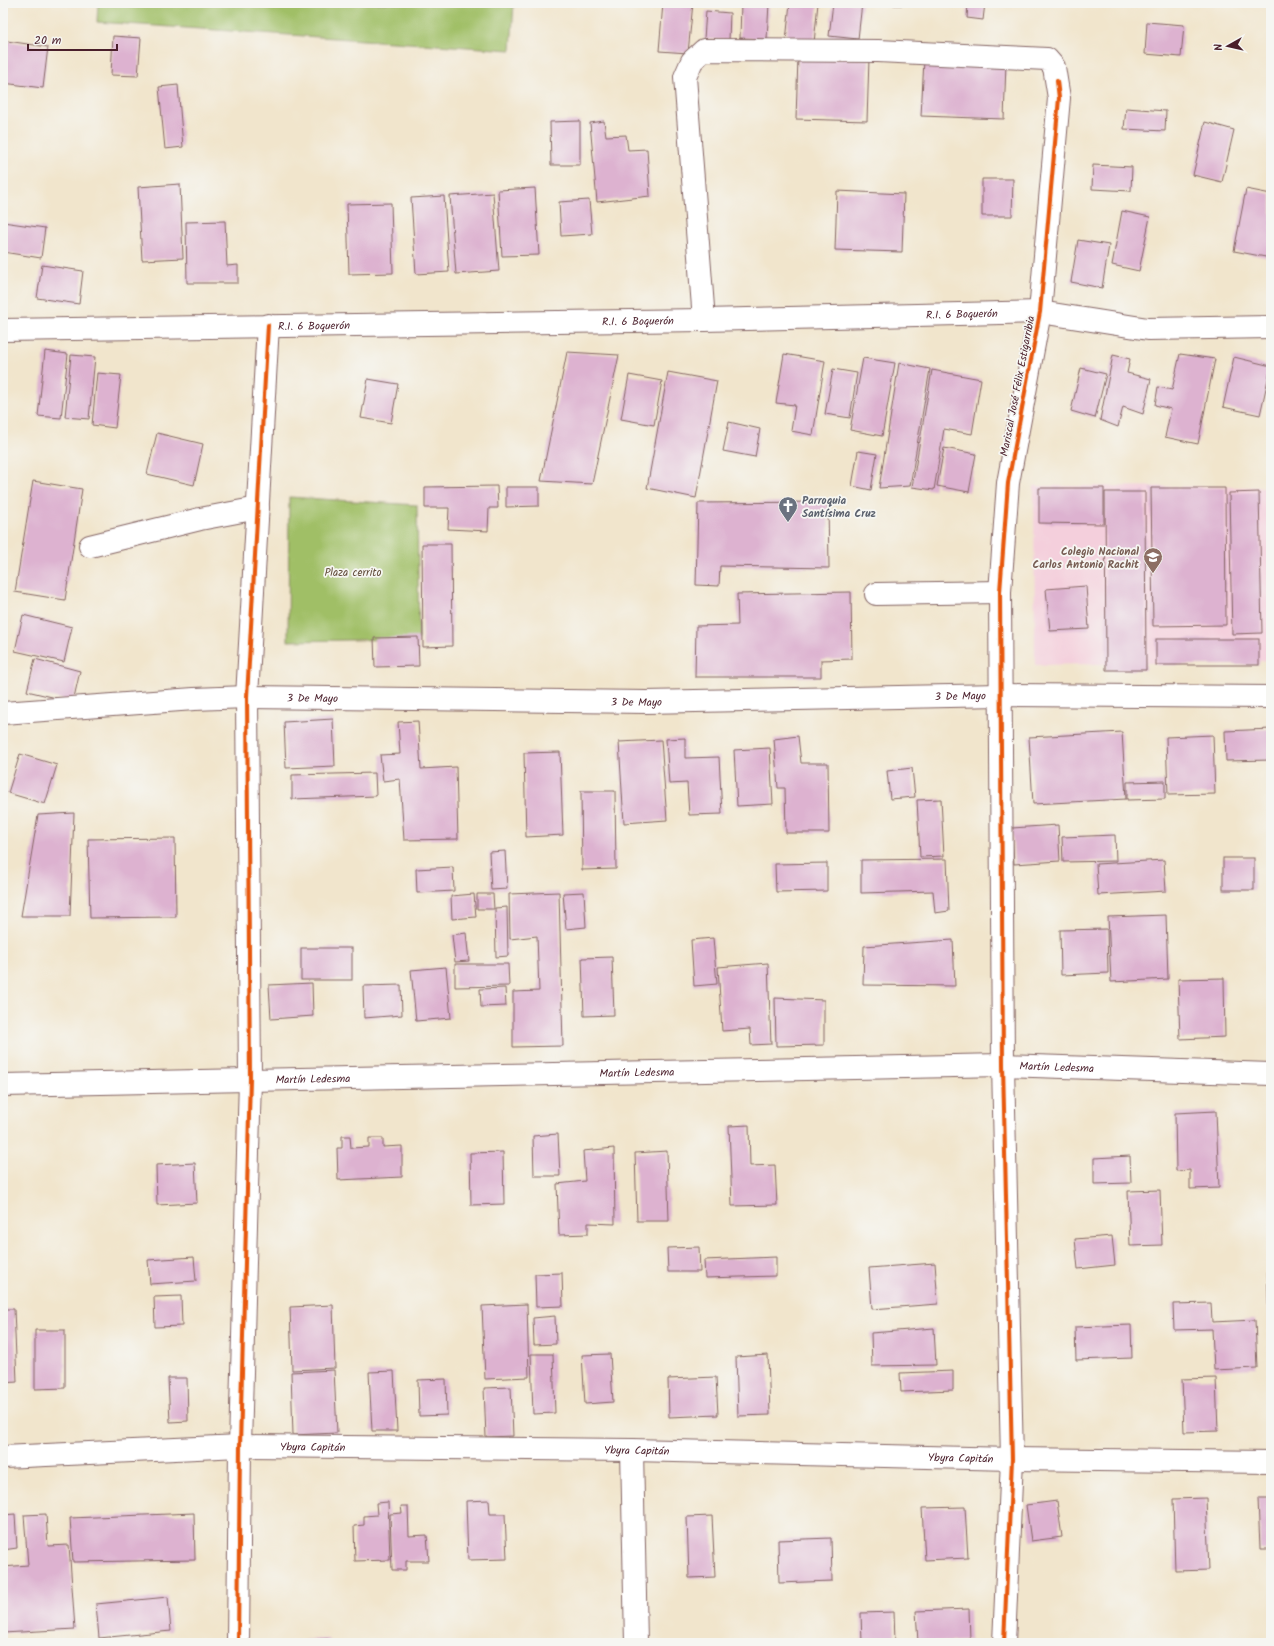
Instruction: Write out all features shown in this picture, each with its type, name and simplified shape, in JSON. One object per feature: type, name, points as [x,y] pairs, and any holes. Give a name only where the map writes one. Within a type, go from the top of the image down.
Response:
[{"type":"street","name":"Mariscal José Félix Estigarribia","points":[[704,320],[685,77],[692,60],[704,50],[878,51],[1047,59],[1054,67],[1059,98],[1040,312],[1008,483],[1000,592],[1003,1065],[1012,1459],[1004,1643]]},
{"type":"street","name":"R.I. 6 Boquerón","points":[[3,330],[268,325],[704,320],[1040,312],[1148,329],[1271,327]]},
{"type":"street","points":[[238,1643],[240,1446],[250,1079],[247,697],[268,325]]},
{"type":"street","points":[[90,546],[200,519],[258,508]]},
{"type":"street","points":[[876,594],[1000,592]]},
{"type":"street","name":"3 De Mayo","points":[[3,713],[194,699],[247,697],[646,702],[1001,695],[1271,697]]},
{"type":"street","name":"Martín Ledesma","points":[[3,1085],[1003,1065],[1271,1074]]},
{"type":"street","name":"Ybyra Capitán","points":[[3,1457],[240,1446],[632,1450],[1012,1459],[1271,1462]]},
{"type":"street","points":[[632,1450],[636,1643]]},
{"type":"shaded area","name":"Colegio Nacional Carlos Antonio Rachit","points":[[1034,486],[1271,487],[1271,661],[1035,665]]},
{"type":"green space","points":[[98,3],[514,3],[511,50],[97,22]]},
{"type":"green space","name":"Plaza cerrito","points":[[289,497],[417,505],[419,639],[288,641]]},
{"type":"building","points":[[663,3],[693,3],[688,53],[659,51]]},
{"type":"building","points":[[741,3],[769,3],[767,39],[740,38]]},
{"type":"building","points":[[790,3],[818,3],[814,43],[786,41]]},
{"type":"building","points":[[833,3],[862,3],[858,39],[829,36]]},
{"type":"building","points":[[894,3],[927,3],[927,5],[894,5]]},
{"type":"building","points":[[968,3],[985,3],[983,20],[967,18]]},
{"type":"building","points":[[706,11],[730,13],[729,40],[704,39]]},
{"type":"building","points":[[1147,22],[1184,25],[1181,57],[1145,54]]},
{"type":"building","points":[[113,36],[141,38],[138,76],[111,75]]},
{"type":"building","points":[[7,41],[48,47],[43,88],[3,83]]},
{"type":"building","points":[[798,57],[869,59],[867,121],[796,119]]},
{"type":"building","points":[[924,60],[1006,63],[1004,119],[921,116]]},
{"type":"building","points":[[178,85],[183,147],[165,149],[159,87]]},
{"type":"building","points":[[1126,108],[1166,111],[1165,131],[1124,129]]},
{"type":"building","points":[[580,121],[580,165],[551,165],[550,122]]},
{"type":"building","points":[[604,121],[606,136],[626,135],[628,150],[647,149],[650,196],[597,202],[590,123]]},
{"type":"building","points":[[1205,122],[1234,130],[1222,182],[1193,175]]},
{"type":"building","points":[[1093,165],[1132,167],[1131,191],[1092,189]]},
{"type":"building","points":[[982,179],[1013,179],[1012,216],[982,216]]},
{"type":"building","points":[[180,184],[183,258],[142,260],[138,187]]},
{"type":"building","points":[[535,188],[539,255],[502,256],[498,190]]},
{"type":"building","points":[[1246,189],[1271,194],[1271,258],[1234,251]]},
{"type":"building","points":[[837,191],[904,194],[902,252],[835,250]]},
{"type":"building","points":[[493,193],[499,271],[456,274],[450,196]]},
{"type":"building","points":[[444,196],[449,272],[416,274],[411,198]]},
{"type":"building","points":[[589,200],[592,234],[561,236],[559,202]]},
{"type":"building","points":[[391,203],[393,273],[349,274],[347,204]]},
{"type":"building","points":[[1122,211],[1150,217],[1139,271],[1112,265]]},
{"type":"building","points":[[225,221],[227,266],[238,265],[238,283],[187,283],[186,222]]},
{"type":"building","points":[[3,222],[45,228],[41,258],[3,252]]},
{"type":"building","points":[[1078,240],[1109,245],[1102,288],[1071,282]]},
{"type":"building","points":[[42,265],[83,271],[79,304],[37,298]]},
{"type":"building","points":[[45,351],[68,354],[61,418],[38,416]]},
{"type":"building","points":[[567,352],[619,355],[592,484],[541,481]]},
{"type":"building","points":[[784,354],[825,361],[813,435],[791,431],[795,405],[776,403]]},
{"type":"building","points":[[1180,354],[1215,359],[1198,444],[1165,437],[1171,409],[1155,405],[1158,387],[1172,390]]},
{"type":"building","points":[[71,355],[95,357],[89,419],[65,417]]},
{"type":"building","points":[[1113,355],[1130,359],[1127,373],[1151,379],[1143,414],[1123,407],[1118,427],[1100,420]]},
{"type":"building","points":[[1234,357],[1271,366],[1260,415],[1223,407]]},
{"type":"building","points":[[863,358],[895,363],[882,436],[850,430]]},
{"type":"building","points":[[899,363],[930,369],[910,486],[879,488]]},
{"type":"building","points":[[1081,368],[1106,374],[1095,418],[1071,411]]},
{"type":"building","points":[[833,369],[857,373],[850,418],[825,414]]},
{"type":"building","points":[[932,370],[981,379],[972,434],[944,429],[934,490],[912,487]]},
{"type":"building","points":[[668,372],[717,381],[696,498],[647,488]]},
{"type":"building","points":[[97,373],[121,375],[115,428],[92,425]]},
{"type":"building","points":[[629,375],[662,381],[654,425],[621,419]]},
{"type":"building","points":[[368,379],[398,384],[391,423],[361,418]]},
{"type":"building","points":[[729,422],[760,429],[755,457],[723,451]]},
{"type":"building","points":[[157,433],[203,444],[194,485],[147,474]]},
{"type":"building","points":[[944,448],[976,454],[969,492],[937,486]]},
{"type":"building","points":[[858,451],[877,454],[871,490],[852,486]]},
{"type":"building","points":[[33,481],[82,489],[65,600],[15,592]]},
{"type":"building","points":[[497,486],[498,508],[489,508],[488,531],[448,529],[449,508],[425,508],[425,487]]},
{"type":"building","points":[[506,487],[539,487],[539,506],[506,507]]},
{"type":"building","points":[[1039,488],[1104,488],[1104,524],[1039,523]]},
{"type":"building","points":[[1151,488],[1225,488],[1226,625],[1153,626]]},
{"type":"building","points":[[1105,492],[1145,492],[1146,670],[1106,670]]},
{"type":"building","points":[[1259,492],[1262,633],[1232,634],[1229,493]]},
{"type":"building","points":[[828,502],[829,568],[720,566],[719,586],[696,585],[698,503]]},
{"type":"building","points":[[422,544],[451,544],[452,646],[423,647]]},
{"type":"building","points":[[1086,586],[1089,629],[1050,631],[1046,589]]},
{"type":"building","points":[[851,592],[852,659],[821,660],[821,677],[695,677],[696,626],[738,625],[737,594]]},
{"type":"building","points":[[23,615],[72,627],[64,662],[15,651]]},
{"type":"building","points":[[418,637],[419,666],[375,667],[374,638]]},
{"type":"building","points":[[1156,639],[1259,639],[1259,665],[1156,665]]},
{"type":"building","points":[[35,659],[80,671],[73,702],[27,691]]},
{"type":"building","points":[[333,719],[335,766],[286,768],[284,722]]},
{"type":"building","points":[[418,721],[421,769],[456,767],[458,839],[404,840],[400,779],[383,781],[380,755],[400,754],[398,722]]},
{"type":"building","points":[[1271,729],[1271,760],[1226,761],[1225,731]]},
{"type":"building","points":[[1122,732],[1126,799],[1033,804],[1029,737]]},
{"type":"building","points":[[1213,735],[1215,794],[1168,795],[1166,737]]},
{"type":"building","points":[[798,736],[801,763],[828,763],[829,833],[786,833],[785,788],[778,788],[774,739]]},
{"type":"building","points":[[685,738],[685,758],[719,757],[722,814],[689,815],[687,783],[669,784],[666,739]]},
{"type":"building","points":[[661,740],[667,820],[624,823],[619,742]]},
{"type":"building","points":[[770,748],[773,804],[737,806],[734,750]]},
{"type":"building","points":[[560,752],[563,835],[526,837],[524,753]]},
{"type":"building","points":[[20,754],[57,765],[45,804],[8,793]]},
{"type":"building","points":[[912,768],[915,797],[890,799],[887,771]]},
{"type":"building","points":[[375,773],[376,796],[292,799],[292,775]]},
{"type":"building","points":[[1165,781],[1165,799],[1127,800],[1127,782]]},
{"type":"building","points":[[581,791],[615,791],[616,869],[582,870]]},
{"type":"building","points":[[941,799],[944,856],[920,857],[917,800]]},
{"type":"building","points":[[74,813],[70,916],[21,916],[38,815]]},
{"type":"building","points":[[1058,825],[1060,861],[1014,864],[1012,828]]},
{"type":"building","points":[[1115,835],[1116,861],[1063,862],[1062,837]]},
{"type":"building","points":[[175,838],[176,917],[90,918],[88,839]]},
{"type":"building","points":[[505,851],[507,889],[491,890],[489,852]]},
{"type":"building","points":[[1223,858],[1254,858],[1254,890],[1223,890]]},
{"type":"building","points":[[947,859],[949,911],[935,913],[933,891],[861,893],[861,860]]},
{"type":"building","points":[[1164,860],[1166,891],[1098,895],[1096,864]]},
{"type":"building","points":[[827,863],[827,891],[776,892],[775,864]]},
{"type":"building","points":[[453,867],[454,891],[417,893],[416,869]]},
{"type":"building","points":[[559,892],[563,1046],[513,1047],[513,992],[539,991],[537,936],[510,939],[509,894]]},
{"type":"building","points":[[584,892],[586,927],[566,929],[563,893]]},
{"type":"building","points":[[474,894],[476,917],[452,919],[451,896]]},
{"type":"building","points":[[477,894],[493,894],[494,909],[477,909]]},
{"type":"building","points":[[507,907],[508,956],[496,957],[495,908]]},
{"type":"building","points":[[1166,915],[1168,979],[1111,982],[1108,917]]},
{"type":"building","points":[[1107,929],[1108,973],[1061,975],[1060,930]]},
{"type":"building","points":[[466,933],[469,961],[455,962],[452,935]]},
{"type":"building","points":[[713,938],[717,984],[694,986],[691,940]]},
{"type":"building","points":[[953,940],[955,986],[863,985],[864,946]]},
{"type":"building","points":[[301,948],[352,948],[352,980],[301,980]]},
{"type":"building","points":[[612,957],[614,1015],[584,1016],[582,958]]},
{"type":"building","points":[[768,963],[771,1044],[751,1045],[750,1029],[722,1031],[718,967]]},
{"type":"building","points":[[455,964],[508,964],[509,986],[455,987]]},
{"type":"building","points":[[446,967],[451,1018],[416,1021],[411,970]]},
{"type":"building","points":[[1224,978],[1225,1037],[1180,1039],[1178,979]]},
{"type":"building","points":[[312,983],[313,1016],[271,1019],[269,985]]},
{"type":"building","points":[[401,985],[402,1015],[364,1018],[363,986]]},
{"type":"building","points":[[505,988],[506,1006],[481,1007],[480,989]]},
{"type":"building","points":[[775,998],[824,1000],[824,1045],[776,1046]]},
{"type":"building","points":[[1216,1111],[1219,1188],[1190,1189],[1190,1170],[1176,1171],[1175,1113]]},
{"type":"building","points":[[749,1125],[750,1166],[775,1165],[777,1205],[732,1206],[729,1126]]},
{"type":"building","points":[[558,1134],[560,1176],[534,1176],[533,1136]]},
{"type":"building","points":[[342,1136],[350,1136],[351,1148],[369,1147],[369,1138],[383,1138],[383,1147],[402,1146],[402,1177],[338,1180],[337,1148],[342,1148]]},
{"type":"building","points":[[614,1148],[615,1224],[588,1223],[588,1234],[559,1235],[557,1184],[585,1181],[583,1151]]},
{"type":"building","points":[[667,1151],[669,1221],[637,1221],[635,1153]]},
{"type":"building","points":[[503,1152],[504,1204],[471,1205],[470,1153]]},
{"type":"building","points":[[1130,1156],[1131,1183],[1094,1184],[1094,1158]]},
{"type":"building","points":[[195,1163],[197,1203],[157,1205],[156,1165]]},
{"type":"building","points":[[1160,1190],[1162,1245],[1130,1246],[1128,1191]]},
{"type":"building","points":[[1112,1236],[1115,1265],[1078,1269],[1075,1239]]},
{"type":"building","points":[[699,1247],[700,1272],[668,1272],[667,1248]]},
{"type":"building","points":[[194,1257],[196,1281],[150,1284],[148,1260]]},
{"type":"building","points":[[776,1257],[776,1276],[705,1278],[704,1260]]},
{"type":"building","points":[[935,1263],[938,1304],[872,1309],[869,1268]]},
{"type":"building","points":[[1267,1267],[1271,1267],[1271,1329],[1269,1329]]},
{"type":"building","points":[[562,1273],[563,1306],[536,1307],[535,1274]]},
{"type":"building","points":[[181,1296],[182,1326],[155,1327],[154,1297]]},
{"type":"building","points":[[1211,1303],[1212,1322],[1255,1320],[1257,1368],[1214,1370],[1212,1329],[1174,1330],[1173,1304]]},
{"type":"building","points":[[527,1304],[529,1377],[485,1379],[482,1306]]},
{"type":"building","points":[[333,1305],[335,1368],[292,1370],[290,1307]]},
{"type":"building","points":[[3,1309],[14,1309],[17,1382],[3,1383]]},
{"type":"building","points":[[555,1316],[556,1344],[534,1345],[533,1318]]},
{"type":"building","points":[[1131,1325],[1132,1358],[1076,1360],[1075,1327]]},
{"type":"building","points":[[934,1328],[936,1365],[872,1366],[871,1333]]},
{"type":"building","points":[[35,1330],[65,1330],[65,1388],[35,1389]]},
{"type":"building","points":[[531,1354],[553,1354],[555,1413],[533,1414]]},
{"type":"building","points":[[610,1354],[613,1402],[585,1404],[582,1355]]},
{"type":"building","points":[[768,1355],[770,1415],[738,1416],[736,1357]]},
{"type":"building","points":[[334,1370],[337,1433],[293,1435],[291,1372]]},
{"type":"building","points":[[394,1371],[397,1431],[372,1431],[369,1372]]},
{"type":"building","points":[[953,1371],[953,1390],[901,1392],[900,1373]]},
{"type":"building","points":[[716,1377],[718,1415],[669,1417],[668,1379]]},
{"type":"building","points":[[168,1378],[187,1378],[188,1421],[170,1422]]},
{"type":"building","points":[[1216,1378],[1218,1431],[1184,1432],[1182,1379]]},
{"type":"building","points":[[446,1379],[447,1415],[419,1416],[418,1380]]},
{"type":"building","points":[[511,1387],[513,1436],[486,1437],[484,1388]]},
{"type":"building","points":[[1206,1498],[1209,1570],[1175,1571],[1173,1499]]},
{"type":"building","points":[[1258,1498],[1271,1498],[1271,1549],[1260,1549]]},
{"type":"building","points":[[489,1500],[490,1514],[505,1514],[507,1559],[468,1560],[466,1501]]},
{"type":"building","points":[[1057,1501],[1062,1537],[1031,1541],[1026,1505]]},
{"type":"building","points":[[388,1502],[390,1560],[355,1561],[354,1526],[364,1525],[364,1516],[377,1515],[376,1503]]},
{"type":"building","points":[[401,1506],[408,1506],[409,1536],[427,1535],[429,1561],[406,1561],[406,1570],[392,1570],[390,1514],[402,1513]]},
{"type":"building","points":[[965,1507],[968,1558],[925,1560],[922,1508]]},
{"type":"building","points":[[194,1513],[195,1560],[73,1562],[70,1518]]},
{"type":"building","points":[[15,1514],[17,1548],[3,1550],[3,1515]]},
{"type":"building","points":[[46,1514],[48,1546],[69,1545],[75,1629],[3,1633],[3,1567],[28,1565],[24,1515]]},
{"type":"building","points":[[712,1516],[715,1577],[689,1578],[687,1517]]},
{"type":"building","points":[[831,1538],[832,1581],[779,1583],[778,1540]]},
{"type":"building","points":[[168,1597],[171,1631],[99,1638],[96,1604]]},
{"type":"building","points":[[969,1609],[970,1640],[918,1642],[916,1611]]},
{"type":"building","points":[[894,1612],[895,1642],[862,1643],[861,1613]]},
{"type":"building","points":[[328,1639],[329,1643],[305,1643],[305,1640]]},
{"type":"cycle path","points":[[1004,1643],[1012,1459],[1003,1065],[1000,592],[1008,483],[1040,312],[1059,98],[1057,81]]},
{"type":"cycle path","points":[[238,1643],[240,1446],[250,1079],[247,697],[268,325]]},
{"type":"place","name":"Parroquia Santísima Cruz","points":[[788,523]]},
{"type":"place","name":"Colegio Nacional Carlos Antonio Rachit","points":[[1153,574]]}]
